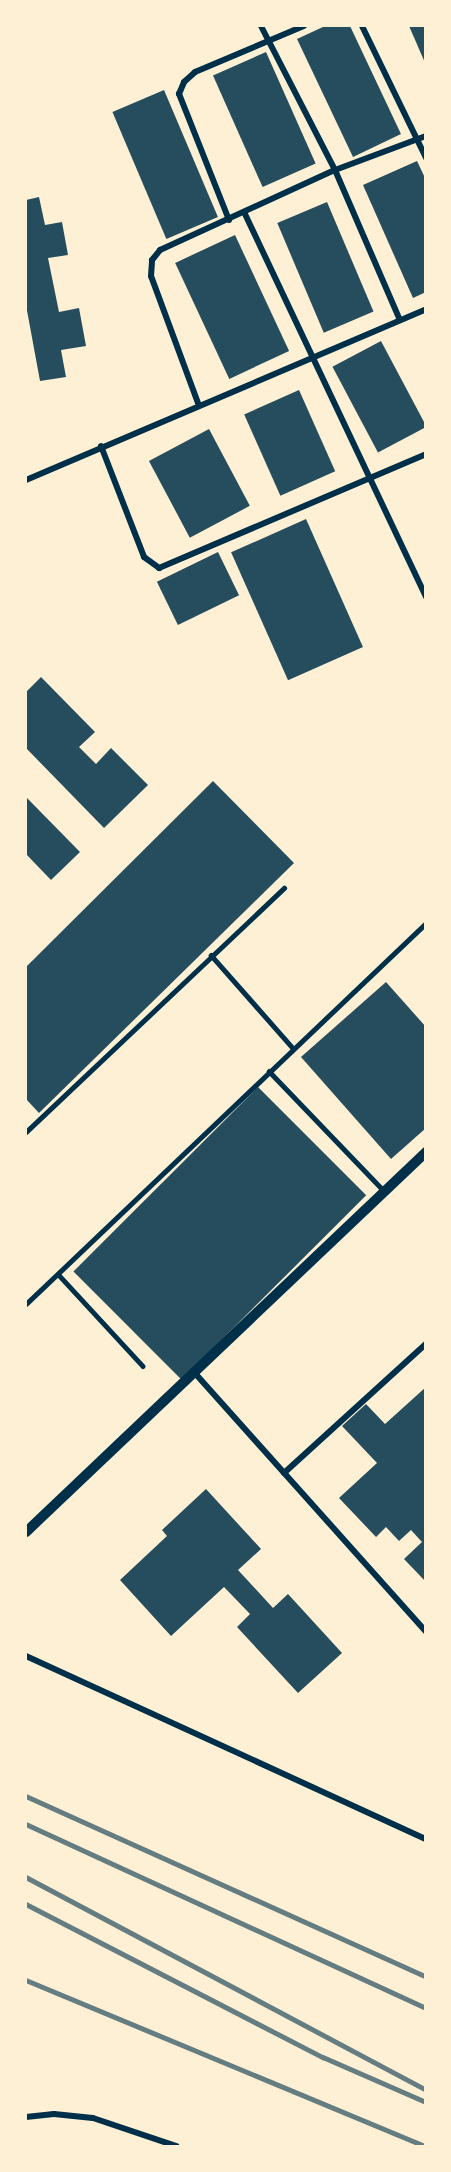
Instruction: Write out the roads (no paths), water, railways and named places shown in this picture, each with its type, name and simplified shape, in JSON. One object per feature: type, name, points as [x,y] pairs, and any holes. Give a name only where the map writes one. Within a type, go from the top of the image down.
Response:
[{"type":"street","points":[[261,26],[335,170],[400,320]]},
{"type":"street","points":[[229,220],[178,94],[184,82],[195,72],[268,39],[304,26]]},
{"type":"street","points":[[362,26],[426,158]]},
{"type":"street","points":[[198,403],[151,276],[152,260],[160,250],[245,214],[335,170],[426,136]]},
{"type":"street","points":[[245,214],[368,480],[426,597]]},
{"type":"street","points":[[26,480],[198,403],[311,359],[426,309]]},
{"type":"street","points":[[100,446],[144,556],[159,568],[426,454]]},
{"type":"street","points":[[26,1532],[426,1152]]},
{"type":"street","points":[[284,1473],[426,1344]]},
{"type":"street","points":[[193,1371],[426,1632]]},
{"type":"street","points":[[26,1656],[426,1839]]},
{"type":"street","points":[[26,2117],[54,2114],[93,2118],[176,2146]]},
{"type":"lane","points":[[26,1132],[284,888]]},
{"type":"lane","points":[[26,1304],[425,924]]},
{"type":"lane","points":[[211,956],[293,1048]]},
{"type":"lane","points":[[269,1071],[384,1191]]},
{"type":"lane","points":[[58,1274],[143,1366]]},
{"type":"railway","points":[[26,1796],[426,1977]]},
{"type":"railway","points":[[26,1824],[426,2008]]},
{"type":"railway","points":[[26,1877],[426,2090]]},
{"type":"railway","points":[[26,1904],[323,2057],[426,2102]]},
{"type":"railway","points":[[26,1980],[424,2146]]}]
